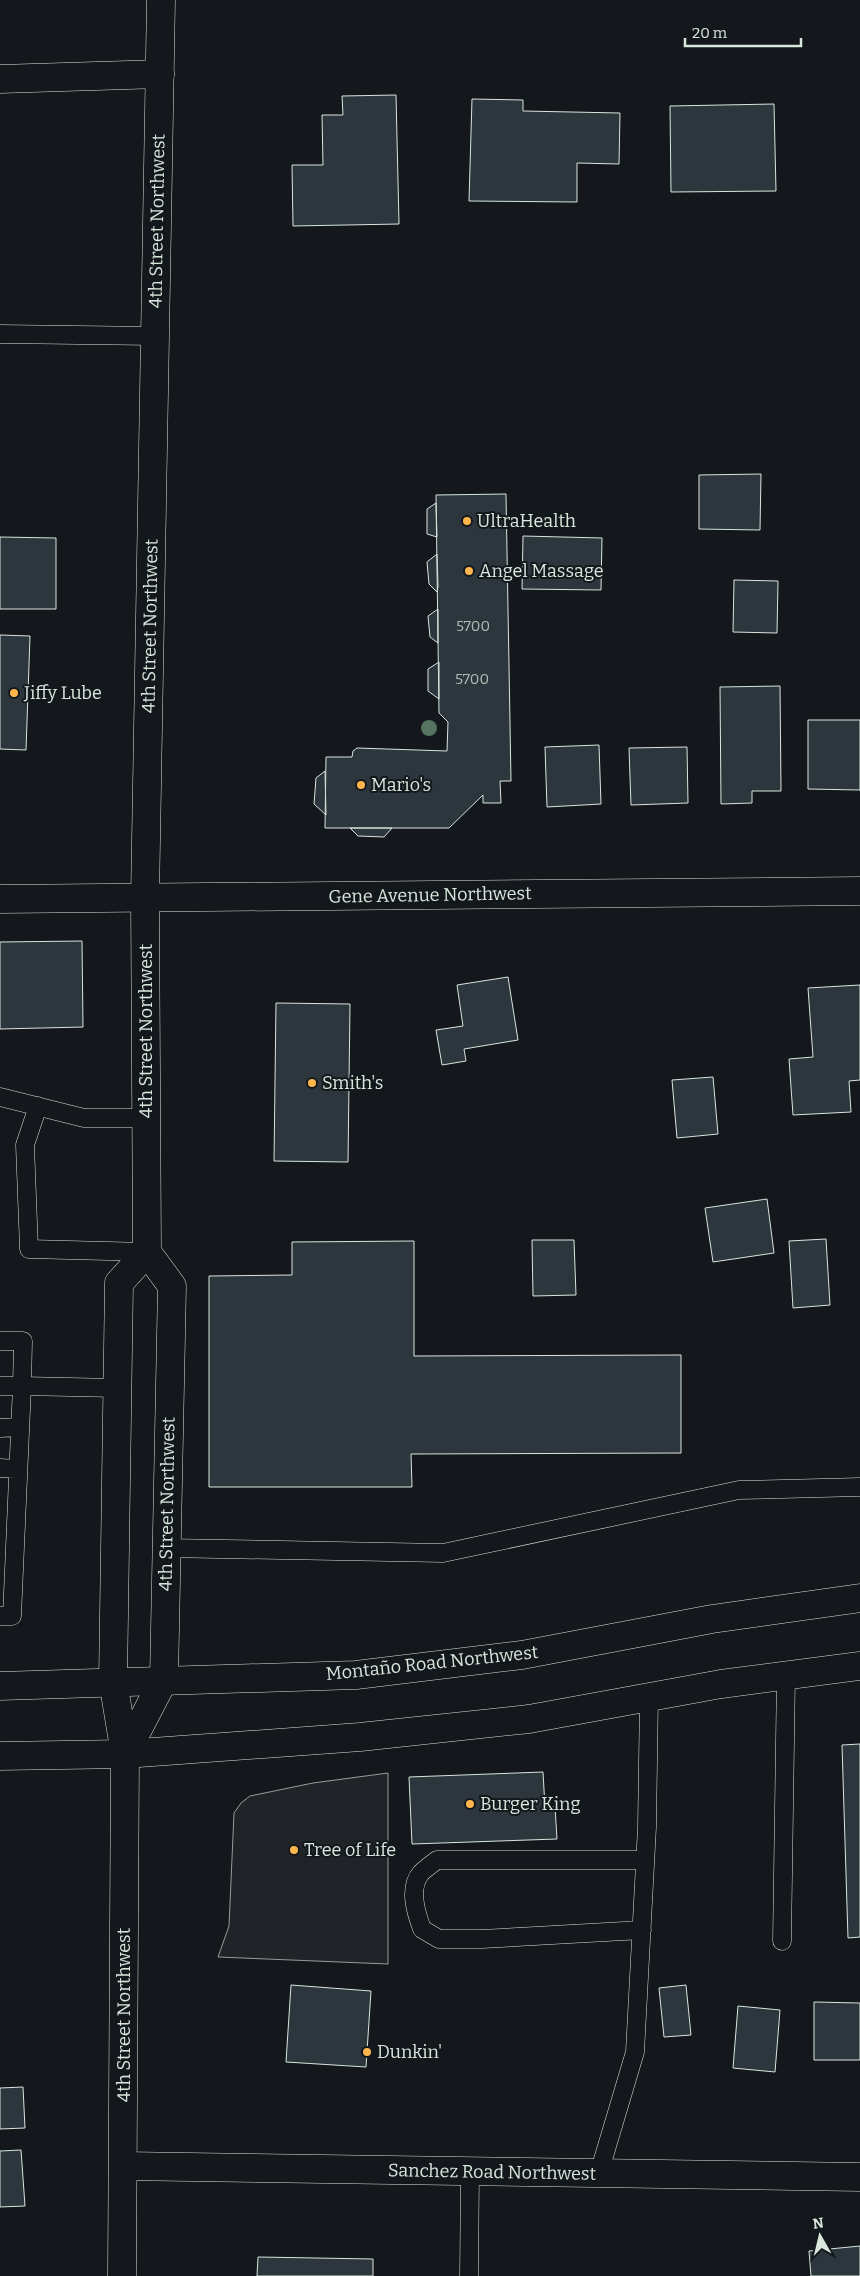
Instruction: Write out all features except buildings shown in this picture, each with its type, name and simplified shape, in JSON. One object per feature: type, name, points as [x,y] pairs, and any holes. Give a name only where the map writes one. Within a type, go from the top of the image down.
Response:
[{"type":"main road","name":"4th Street Northwest","points":[[125,1754],[164,1679],[172,1286],[147,1252],[145,897],[160,0]]},
{"type":"main road","points":[[0,78],[160,74]]},
{"type":"main road","name":"Gene Avenue Northwest","points":[[0,899],[860,891]]},
{"type":"main road","name":"4th Street Northwest","points":[[122,2276],[125,1754],[112,1681],[118,1283],[147,1252]]},
{"type":"main road","name":"Montaño Road Northwest","points":[[0,1686],[164,1679],[356,1675],[522,1655],[712,1620],[860,1598]]},
{"type":"main road","points":[[0,1756],[125,1754],[360,1737],[529,1719],[721,1684],[860,1666]]},
{"type":"main road","name":"Sanchez Road Northwest","points":[[124,2166],[860,2177]]},
{"type":"lane","points":[[0,334],[155,336]]},
{"type":"lane","points":[[0,1097],[84,1118],[146,1118]]},
{"type":"lane","points":[[38,1106],[25,1145],[29,1249],[147,1252]]},
{"type":"lane","points":[[0,1341],[23,1341],[18,1469],[8,1513],[7,1554],[12,1616],[0,1616]]},
{"type":"lane","points":[[0,1386],[117,1388]]},
{"type":"lane","points":[[0,1428],[20,1428]]},
{"type":"lane","points":[[0,1468],[18,1469]]},
{"type":"lane","points":[[166,1548],[443,1553],[739,1490],[860,1487]]},
{"type":"lane","points":[[782,1941],[786,1675]]},
{"type":"lane","points":[[599,2173],[635,2052],[645,1860],[649,1697]]},
{"type":"lane","points":[[642,1930],[482,1939],[439,1939],[422,1929],[414,1907],[415,1889],[420,1874],[437,1860],[645,1860]]},
{"type":"lane","points":[[468,2276],[470,2172]]},
{"type":"shaded area","points":[[388,1773],[388,1964],[218,1957],[229,1926],[234,1813],[241,1803],[250,1796],[313,1783]]},
{"type":"place","name":"UltraHealth","points":[[467,521]]},
{"type":"place","name":"Angel Massage","points":[[469,571]]},
{"type":"place","name":"Jiffy Lube","points":[[14,693]]},
{"type":"place","name":"Mario's","points":[[361,785]]},
{"type":"place","name":"Smith's","points":[[312,1083]]},
{"type":"place","name":"Burger King","points":[[470,1804]]},
{"type":"place","name":"Tree of Life","points":[[294,1850]]},
{"type":"place","name":"Dunkin'","points":[[367,2052]]}]
